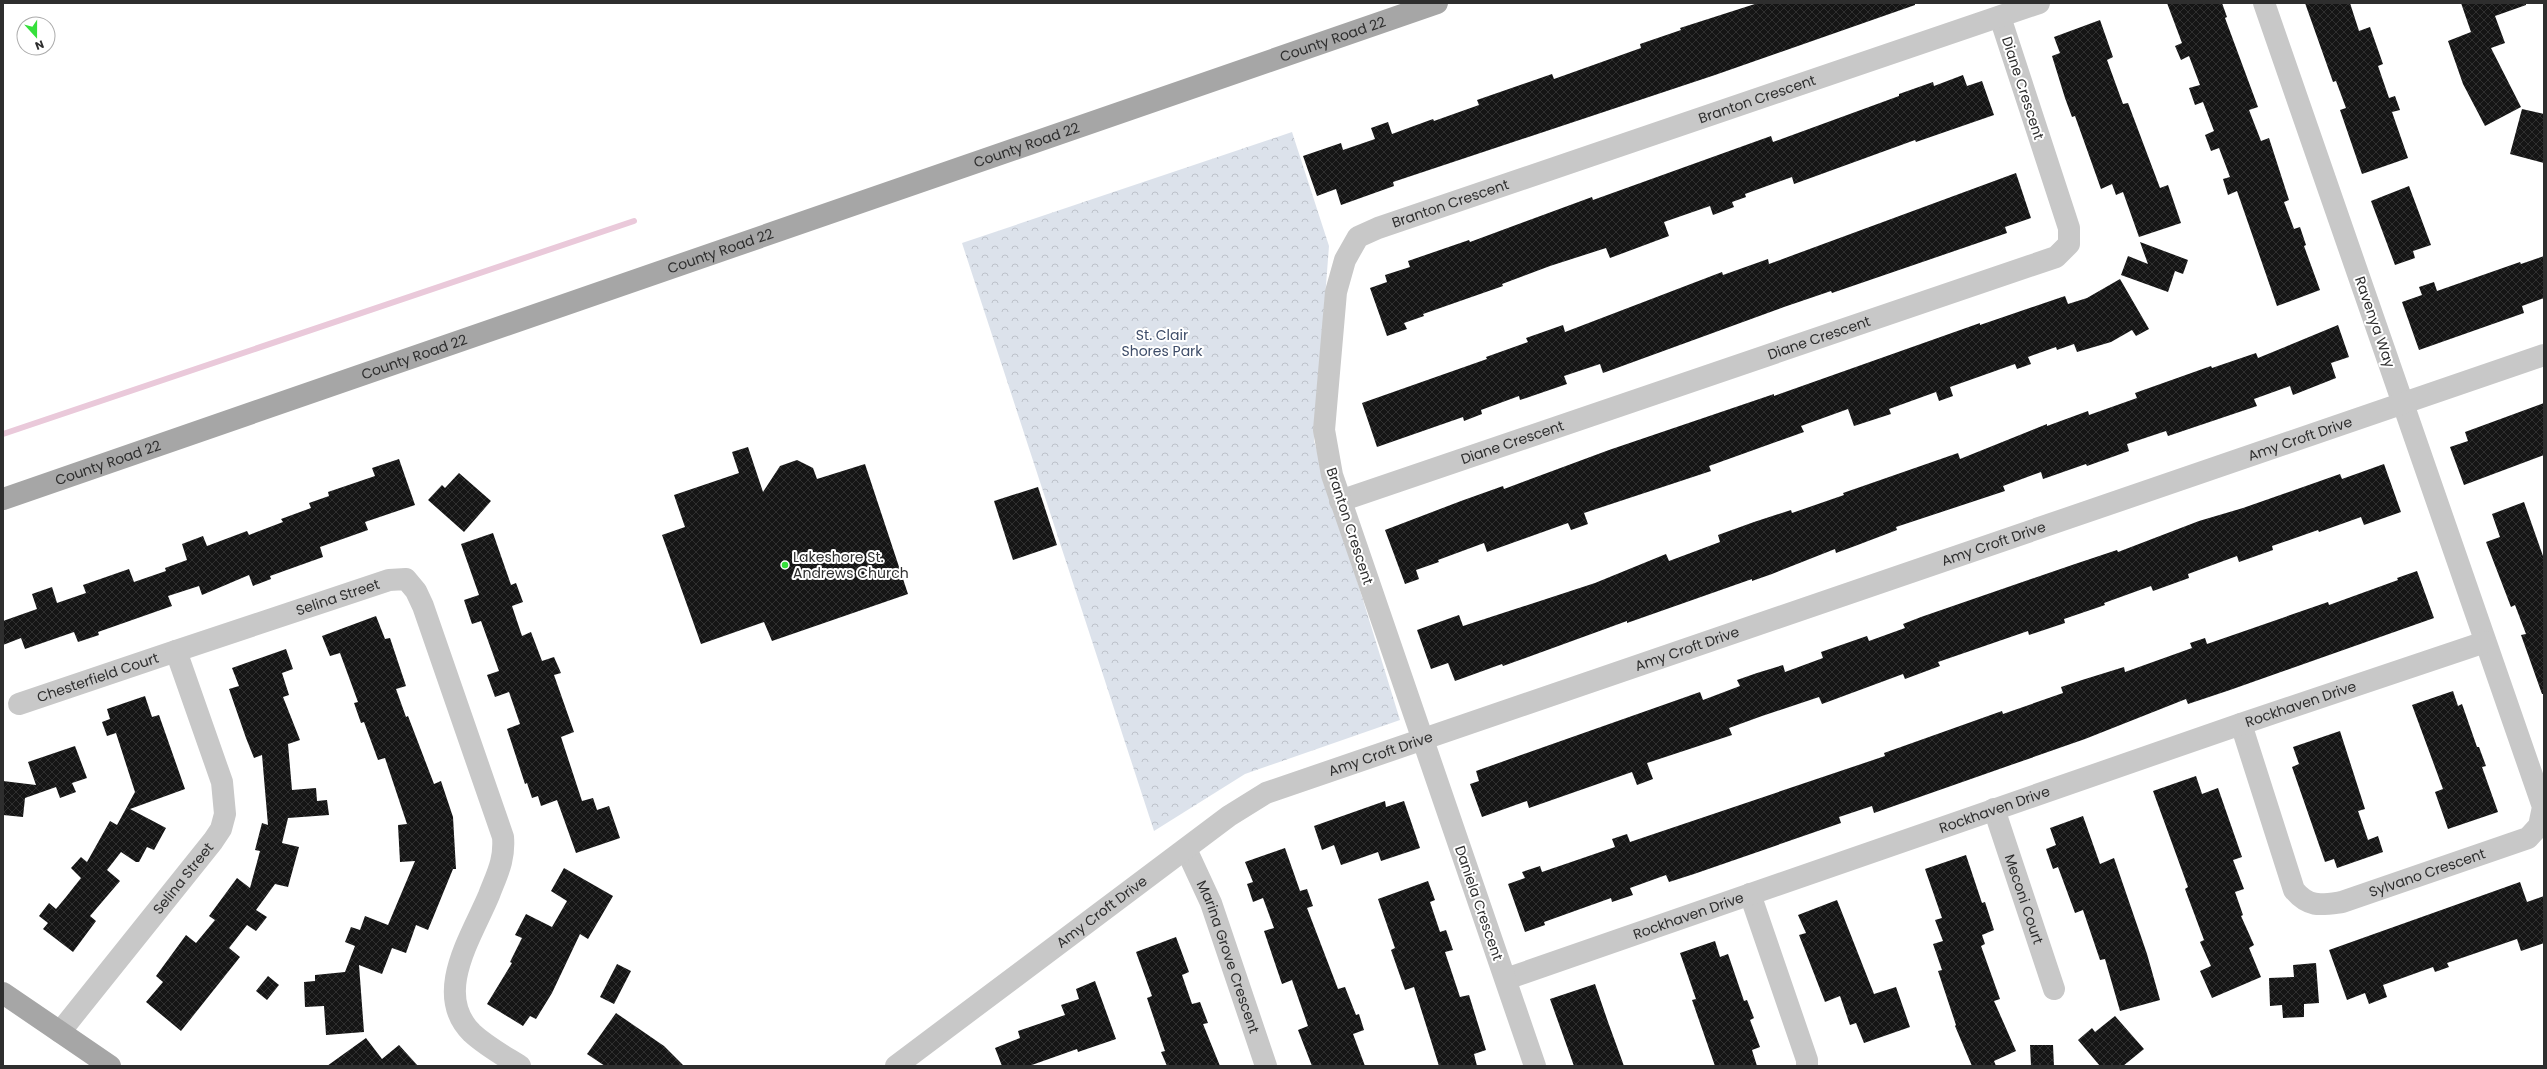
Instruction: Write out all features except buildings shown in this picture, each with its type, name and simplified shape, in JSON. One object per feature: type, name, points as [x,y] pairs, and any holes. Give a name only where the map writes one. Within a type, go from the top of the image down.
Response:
[{"type":"main road","name":"County Road 22","points":[[3,499],[1437,3]]},
{"type":"main road","points":[[3,993],[110,1066]]},
{"type":"street","name":"Branton Crescent","points":[[1422,740],[1340,501],[1332,475],[1324,430],[1336,292],[1345,260],[1358,237],[1378,228],[2039,3]]},
{"type":"street","name":"Ravenya Way","points":[[2264,3],[2485,642]]},
{"type":"street","name":"Diane Crescent","points":[[1340,501],[2056,257],[2069,244],[2069,228],[2000,17]]},
{"type":"street","name":"Amy Croft Drive","points":[[896,1066],[1229,816],[1266,793],[2544,355]]},
{"type":"street","name":"Selina Street","points":[[60,1032],[213,842],[220,829],[225,814],[222,782],[176,651],[389,580],[406,579],[416,591],[503,837],[504,854],[500,872],[459,965],[454,985],[454,1004],[462,1022],[472,1033],[520,1066]]},
{"type":"street","name":"Sylvano Crescent","points":[[2241,724],[2294,890],[2303,901],[2321,905],[2342,902],[2370,893],[2528,838],[2539,826],[2543,807],[2485,642]]},
{"type":"street","name":"Rockhaven Drive","points":[[1506,979],[1994,809],[2485,642]]},
{"type":"street","name":"Chesterfield Court","points":[[19,704],[176,651]]},
{"type":"street","name":"Daniela Crescent","points":[[1422,740],[1535,1066]]},
{"type":"street","name":"Meconi Court","points":[[1994,809],[2054,989]]},
{"type":"street","name":"Marina Grove Crescent","points":[[1186,849],[1211,903],[1266,1066]]},
{"type":"street","points":[[1750,894],[1807,1060],[1807,1066]]},
{"type":"green space","name":"St. Clair Shores Park","points":[[1292,132],[1329,246],[1314,441],[1400,720],[1245,774],[1154,831],[962,243]]},
{"type":"waterway","points":[[3,434],[634,221]]},
{"type":"place","name":"Lakeshore St. Andrews Church","points":[[785,565]]}]
